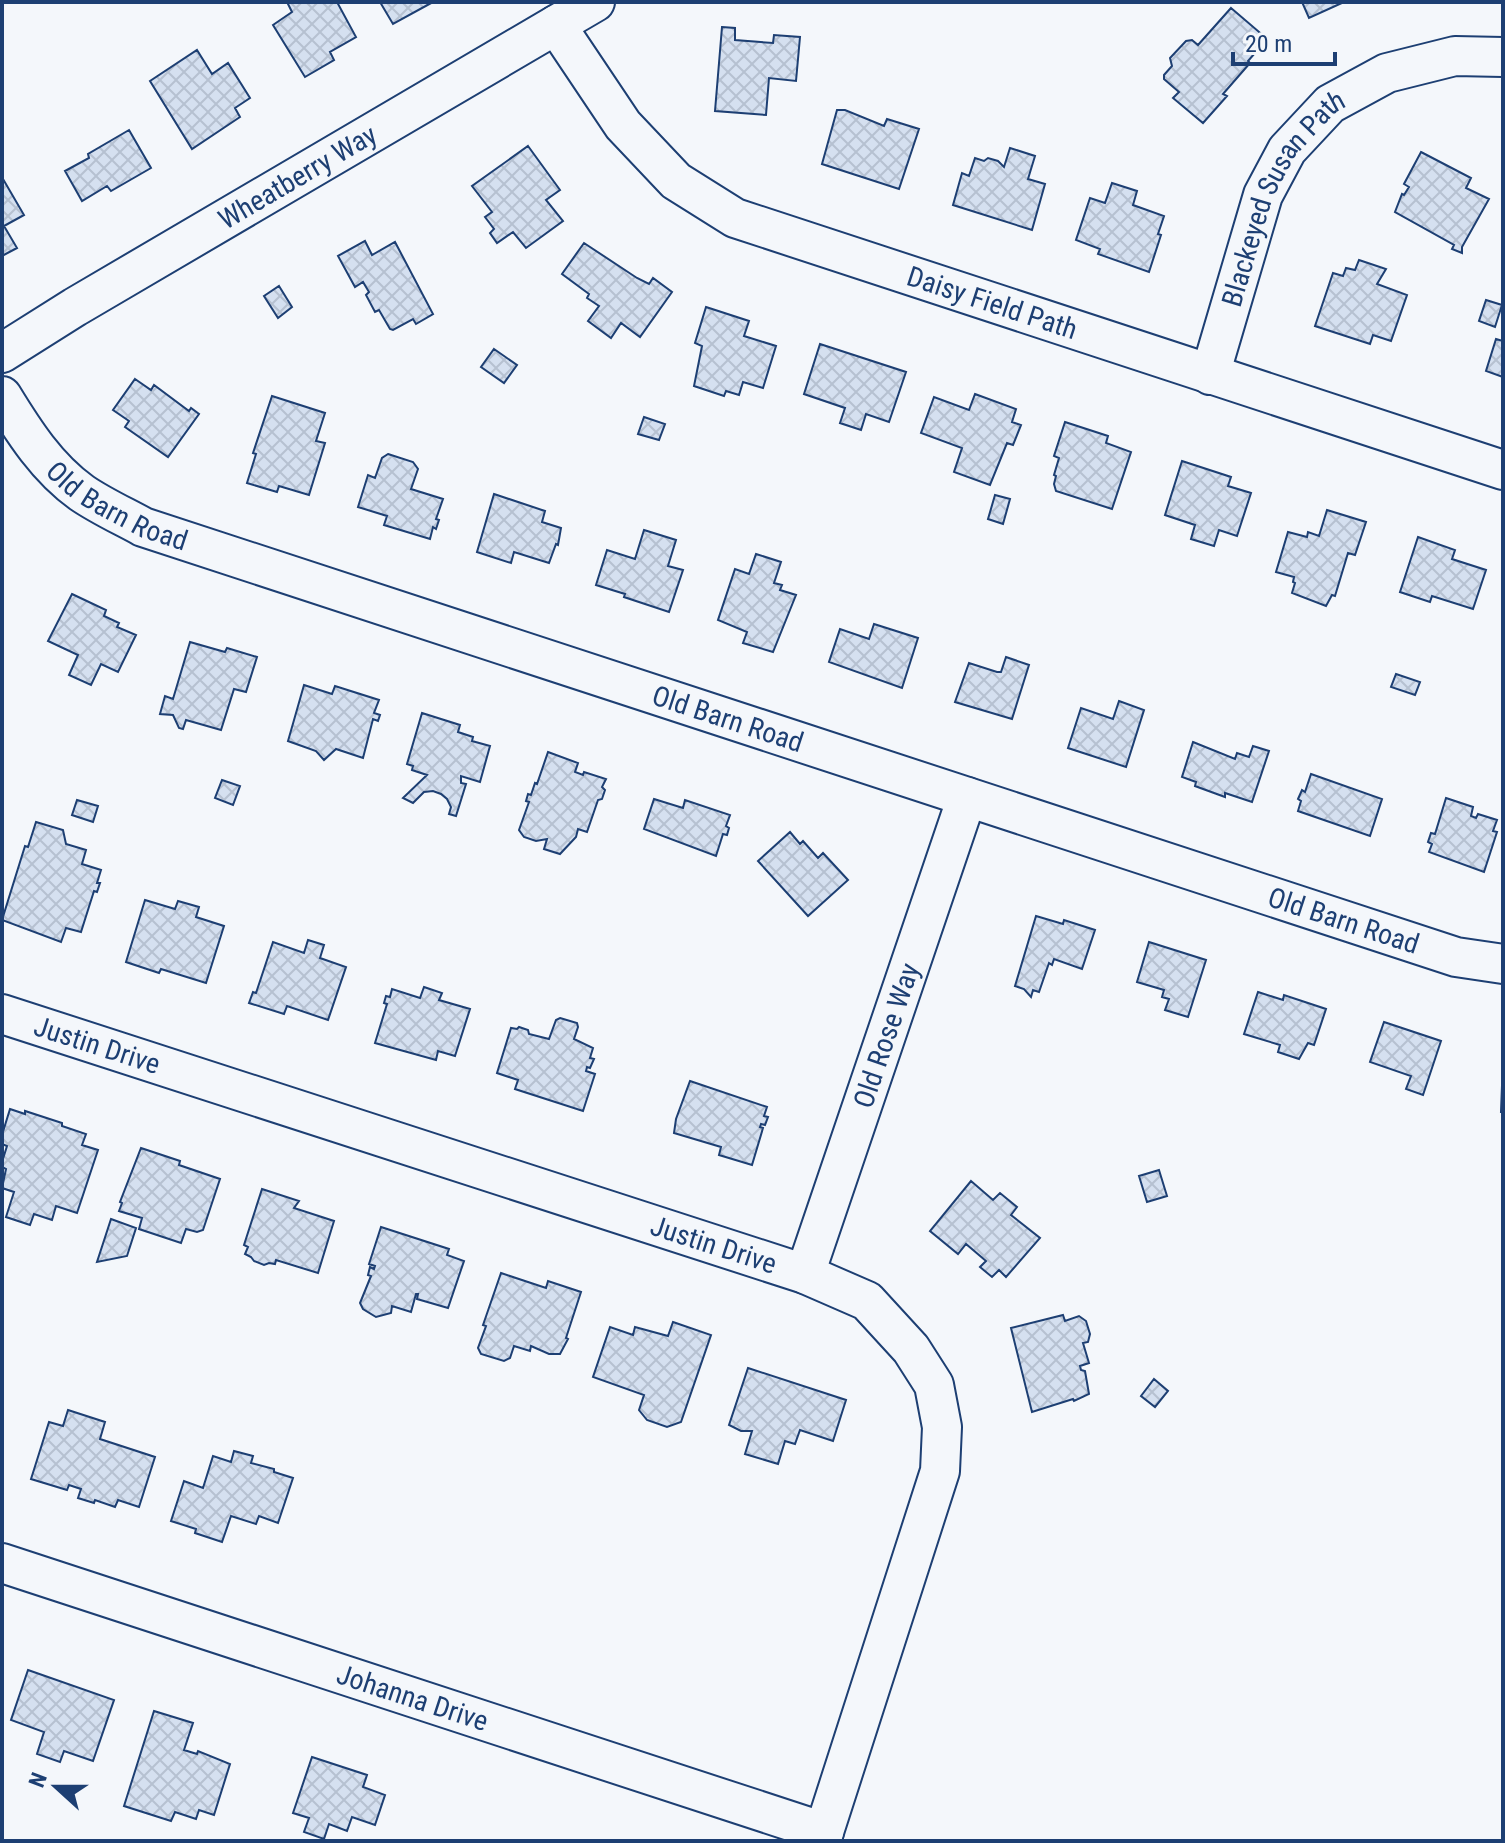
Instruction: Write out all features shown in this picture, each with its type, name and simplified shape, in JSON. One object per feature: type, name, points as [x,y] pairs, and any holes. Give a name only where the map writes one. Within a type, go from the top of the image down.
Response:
[{"type":"street","name":"Wheatberry Way","points":[[2,353],[89,298],[595,2]]},
{"type":"street","name":"Daisy Field Path","points":[[556,25],[623,125],[676,181],[735,218],[1503,470]]},
{"type":"street","name":"Blackeyed Susan Path","points":[[1210,375],[1263,195],[1287,150],[1330,104],[1387,73],[1455,56],[1503,57]]},
{"type":"street","name":"Old Barn Road","points":[[2,396],[27,437],[61,476],[83,494],[143,527],[1456,957],[1503,964]]},
{"type":"street","name":"Old Rose Way","points":[[805,1274],[967,797]]},
{"type":"street","name":"Justin Drive","points":[[2,1014],[805,1274],[867,1301],[911,1349],[934,1385],[942,1427],[940,1471],[823,1836]]},
{"type":"street","name":"Johanna Drive","points":[[2,1563],[823,1836]]},
{"type":"building","points":[[287,2],[337,2],[356,37],[330,52],[334,60],[305,77],[273,25],[292,12]]},
{"type":"building","points":[[380,2],[433,2],[393,24]]},
{"type":"building","points":[[1302,2],[1344,2],[1309,18]]},
{"type":"building","points":[[1231,8],[1265,37],[1253,51],[1255,53],[1248,61],[1250,63],[1223,94],[1227,96],[1203,123],[1173,98],[1179,92],[1164,79],[1164,75],[1172,66],[1170,58],[1186,41],[1192,40],[1198,45]]},
{"type":"building","points":[[722,27],[735,28],[735,40],[773,43],[774,35],[800,37],[796,81],[769,78],[766,115],[715,111]]},
{"type":"building","points":[[197,50],[212,74],[228,63],[250,98],[235,108],[240,117],[192,149],[150,81]]},
{"type":"building","points":[[837,110],[845,110],[884,126],[887,119],[919,129],[899,189],[822,164]]},
{"type":"building","points":[[129,130],[151,168],[111,191],[107,186],[82,201],[65,171]]},
{"type":"building","points":[[528,146],[560,190],[546,200],[563,221],[526,248],[513,232],[497,243],[490,233],[494,229],[485,217],[492,212],[472,186]]},
{"type":"building","points":[[1010,148],[1035,156],[1028,179],[1045,184],[1032,230],[953,205],[962,173],[969,176],[975,158],[998,161],[1004,167]]},
{"type":"building","points":[[1421,152],[1471,178],[1466,188],[1489,199],[1462,247],[1462,253],[1452,249],[1454,245],[1395,212],[1402,194],[1409,187],[1404,184]]},
{"type":"building","points":[[3,179],[24,215],[4,226],[17,248],[2,256]]},
{"type":"building","points":[[1112,183],[1137,191],[1133,205],[1164,216],[1149,272],[1098,254],[1100,249],[1076,240],[1090,198],[1105,203]]},
{"type":"building","points":[[365,241],[372,255],[395,242],[433,314],[416,324],[413,319],[390,329],[379,310],[375,312],[363,282],[355,287],[338,256]]},
{"type":"building","points":[[584,243],[637,278],[649,284],[653,278],[672,292],[640,337],[621,323],[611,338],[588,321],[599,306],[587,298],[589,294],[562,274]]},
{"type":"building","points":[[1359,260],[1386,269],[1377,284],[1407,295],[1391,341],[1373,335],[1370,344],[1315,326],[1333,273],[1343,276],[1346,268],[1355,270]]},
{"type":"building","points":[[279,286],[292,307],[278,318],[264,296]]},
{"type":"building","points":[[1486,300],[1502,305],[1495,327],[1479,321]]},
{"type":"building","points":[[706,307],[749,321],[744,336],[776,346],[763,388],[743,382],[739,395],[726,391],[724,396],[694,386],[702,346],[695,343]]},
{"type":"building","points":[[1496,339],[1503,341],[1503,377],[1486,371]]},
{"type":"building","points":[[820,344],[906,372],[889,422],[866,414],[861,430],[840,423],[845,408],[804,394]]},
{"type":"building","points":[[494,349],[517,365],[504,383],[481,367]]},
{"type":"building","points":[[135,379],[151,390],[154,385],[189,411],[191,408],[199,414],[168,457],[125,427],[129,421],[113,410]]},
{"type":"building","points":[[975,394],[1016,409],[1012,422],[1021,425],[1013,445],[1007,443],[990,485],[954,472],[962,448],[921,433],[934,397],[969,410]]},
{"type":"building","points":[[272,396],[325,413],[316,441],[325,443],[309,495],[279,486],[277,492],[247,483],[256,454],[253,453]]},
{"type":"building","points":[[644,417],[665,424],[659,440],[638,434]]},
{"type":"building","points":[[1065,422],[1108,436],[1106,443],[1131,452],[1112,509],[1056,491],[1054,475],[1059,458],[1054,456]]},
{"type":"building","points":[[388,454],[413,462],[418,469],[411,489],[443,499],[436,519],[439,520],[436,529],[433,527],[430,539],[384,525],[387,516],[358,507],[368,475],[375,478],[382,458]]},
{"type":"building","points":[[1182,461],[1231,477],[1228,486],[1251,493],[1237,536],[1219,530],[1214,546],[1191,539],[1195,525],[1165,515]]},
{"type":"building","points":[[494,494],[545,511],[542,522],[561,528],[558,545],[549,563],[514,552],[511,563],[477,552]]},
{"type":"building","points":[[995,495],[1010,499],[1003,524],[988,519]]},
{"type":"building","points":[[1327,510],[1366,522],[1355,555],[1348,553],[1335,596],[1332,595],[1326,606],[1292,593],[1294,577],[1276,572],[1288,532],[1307,537],[1308,532],[1319,536]]},
{"type":"building","points":[[644,530],[676,540],[668,566],[683,570],[669,612],[596,585],[607,550],[635,559]]},
{"type":"building","points":[[1418,537],[1455,550],[1452,559],[1486,570],[1473,609],[1432,596],[1430,602],[1400,592]]},
{"type":"building","points":[[756,554],[781,562],[774,583],[782,585],[780,590],[796,595],[773,652],[743,643],[747,632],[718,620],[735,569],[749,574]]},
{"type":"building","points":[[72,594],[106,610],[104,616],[119,623],[117,627],[136,635],[118,672],[101,664],[91,685],[69,675],[78,655],[48,641]]},
{"type":"building","points":[[874,624],[918,638],[902,688],[829,662],[840,629],[869,639]]},
{"type":"building","points":[[190,642],[257,657],[246,692],[234,689],[221,730],[186,720],[183,729],[179,728],[173,715],[160,714],[165,696],[173,699]]},
{"type":"building","points":[[1006,657],[1029,665],[1012,719],[955,702],[969,663],[1001,672]]},
{"type":"building","points":[[1396,674],[1420,682],[1415,695],[1391,687]]},
{"type":"building","points":[[304,685],[332,694],[335,686],[379,700],[374,713],[380,715],[378,721],[373,719],[363,758],[336,749],[324,760],[316,751],[288,741]]},
{"type":"building","points":[[1119,701],[1144,710],[1126,767],[1068,748],[1081,708],[1113,719]]},
{"type":"building","points":[[422,713],[460,725],[458,732],[473,737],[472,741],[490,746],[480,782],[461,776],[461,783],[466,784],[456,816],[449,814],[451,807],[447,799],[433,791],[424,792],[413,803],[403,798],[427,775],[412,770],[413,766],[407,764]]},
{"type":"building","points":[[1193,742],[1235,759],[1237,753],[1249,757],[1253,746],[1269,751],[1252,802],[1225,793],[1225,797],[1195,786],[1196,782],[1182,777]]},
{"type":"building","points":[[548,752],[578,763],[575,772],[606,779],[602,799],[598,800],[587,832],[578,829],[576,837],[560,854],[544,849],[547,839],[536,841],[524,837],[519,830],[529,802],[526,801],[528,794],[531,795],[537,784]]},
{"type":"building","points":[[1311,774],[1382,799],[1370,836],[1298,811],[1301,801],[1298,799],[1302,790],[1305,792]]},
{"type":"building","points":[[222,780],[240,786],[233,805],[215,798]]},
{"type":"building","points":[[1446,798],[1473,807],[1471,816],[1476,818],[1478,814],[1497,820],[1493,831],[1497,832],[1484,872],[1429,852],[1432,844],[1428,842],[1431,833],[1435,834]]},
{"type":"building","points":[[654,799],[683,808],[685,800],[730,815],[727,835],[723,834],[716,856],[644,829]]},
{"type":"building","points":[[77,800],[98,806],[93,822],[72,815]]},
{"type":"building","points":[[36,822],[63,830],[66,844],[86,850],[82,864],[101,870],[97,883],[100,883],[97,892],[94,891],[81,932],[66,928],[61,942],[2,920],[25,846],[28,847]]},
{"type":"building","points":[[790,832],[818,858],[823,853],[848,880],[808,916],[758,861]]},
{"type":"building","points":[[145,900],[175,909],[178,901],[199,907],[196,917],[224,926],[206,983],[126,962]]},
{"type":"building","points":[[1036,916],[1063,924],[1064,920],[1095,930],[1082,969],[1054,959],[1052,965],[1049,963],[1039,992],[1033,990],[1031,997],[1024,989],[1015,986]]},
{"type":"building","points":[[308,940],[324,945],[320,958],[346,967],[328,1020],[287,1006],[284,1014],[249,1003],[253,992],[256,993],[273,942],[304,953]]},
{"type":"building","points":[[1149,942],[1206,960],[1188,1017],[1165,1010],[1169,999],[1162,997],[1164,990],[1137,982]]},
{"type":"building","points":[[424,987],[442,993],[439,1000],[470,1009],[455,1056],[438,1051],[436,1060],[375,1043],[387,1004],[384,1003],[386,996],[390,997],[392,989],[420,998]]},
{"type":"building","points":[[1258,992],[1283,1000],[1284,995],[1326,1009],[1314,1045],[1308,1043],[1299,1059],[1278,1052],[1280,1045],[1244,1034]]},
{"type":"building","points":[[560,1018],[577,1023],[574,1039],[593,1048],[590,1058],[594,1059],[586,1071],[595,1074],[583,1111],[515,1089],[518,1080],[497,1073],[511,1028],[519,1027],[528,1030],[529,1034],[549,1039],[556,1020]]},
{"type":"building","points":[[1384,1022],[1441,1041],[1423,1095],[1406,1089],[1411,1076],[1370,1062]]},
{"type":"building","points":[[1503,1059],[1503,1112],[1501,1112]]},
{"type":"building","points":[[690,1081],[767,1107],[764,1116],[768,1117],[765,1125],[761,1124],[760,1127],[763,1128],[752,1165],[719,1155],[721,1147],[674,1133]]},
{"type":"building","points":[[10,1109],[62,1123],[62,1126],[86,1134],[82,1145],[98,1150],[77,1213],[56,1206],[52,1220],[34,1214],[30,1225],[6,1217],[14,1192],[2,1188],[6,1169],[2,1167],[2,1162],[7,1146],[2,1144],[2,1135]]},
{"type":"building","points":[[141,1148],[220,1179],[203,1230],[186,1229],[181,1243],[139,1229],[142,1218],[119,1211]]},
{"type":"building","points":[[1159,1170],[1167,1196],[1147,1202],[1139,1176]]},
{"type":"building","points":[[971,1181],[993,1200],[1000,1193],[1017,1207],[1011,1215],[1040,1238],[1006,1277],[999,1270],[992,1277],[980,1267],[986,1261],[966,1244],[958,1254],[930,1231]]},
{"type":"building","points":[[262,1189],[299,1201],[294,1208],[334,1221],[318,1273],[276,1260],[275,1264],[264,1265],[245,1254],[248,1247],[244,1245]]},
{"type":"building","points":[[111,1219],[136,1228],[127,1256],[97,1262]]},
{"type":"building","points":[[381,1227],[449,1249],[447,1255],[464,1261],[448,1308],[417,1299],[416,1294],[411,1312],[392,1306],[391,1313],[376,1317],[363,1309],[360,1303],[371,1276],[368,1275],[370,1267],[374,1269],[375,1266],[369,1264]]},
{"type":"building","points":[[501,1273],[546,1288],[548,1281],[581,1292],[568,1339],[560,1354],[549,1354],[531,1346],[530,1351],[514,1346],[510,1358],[504,1361],[481,1354],[478,1348],[486,1326],[483,1325]]},
{"type":"building","points":[[1063,1315],[1065,1321],[1079,1316],[1086,1321],[1090,1334],[1088,1342],[1083,1343],[1089,1363],[1080,1366],[1085,1371],[1089,1394],[1032,1412],[1011,1328]]},
{"type":"building","points":[[673,1322],[711,1335],[681,1422],[667,1427],[647,1420],[639,1410],[644,1395],[593,1377],[610,1327],[633,1335],[635,1327],[668,1336]]},
{"type":"building","points":[[748,1368],[846,1400],[833,1441],[800,1430],[795,1444],[785,1441],[778,1464],[745,1454],[752,1431],[741,1431],[729,1425]]},
{"type":"building","points":[[1154,1379],[1168,1391],[1155,1407],[1141,1396]]},
{"type":"building","points":[[68,1410],[105,1422],[100,1439],[155,1457],[139,1507],[118,1500],[115,1507],[95,1500],[94,1503],[78,1498],[81,1489],[69,1485],[67,1490],[31,1479],[49,1422],[63,1426]]},
{"type":"building","points":[[234,1451],[253,1456],[251,1463],[293,1478],[278,1523],[259,1516],[256,1524],[231,1516],[222,1542],[171,1521],[184,1481],[203,1488],[213,1456],[231,1462]]},
{"type":"building","points":[[28,1670],[114,1700],[93,1761],[64,1751],[60,1762],[37,1754],[44,1732],[11,1720]]},
{"type":"building","points":[[154,1711],[193,1723],[184,1750],[197,1754],[198,1751],[230,1764],[214,1815],[199,1810],[196,1819],[175,1812],[171,1821],[124,1806]]},
{"type":"building","points":[[312,1757],[367,1775],[363,1787],[385,1795],[375,1825],[352,1817],[347,1831],[329,1824],[324,1839],[304,1832],[309,1818],[293,1813]]}]
